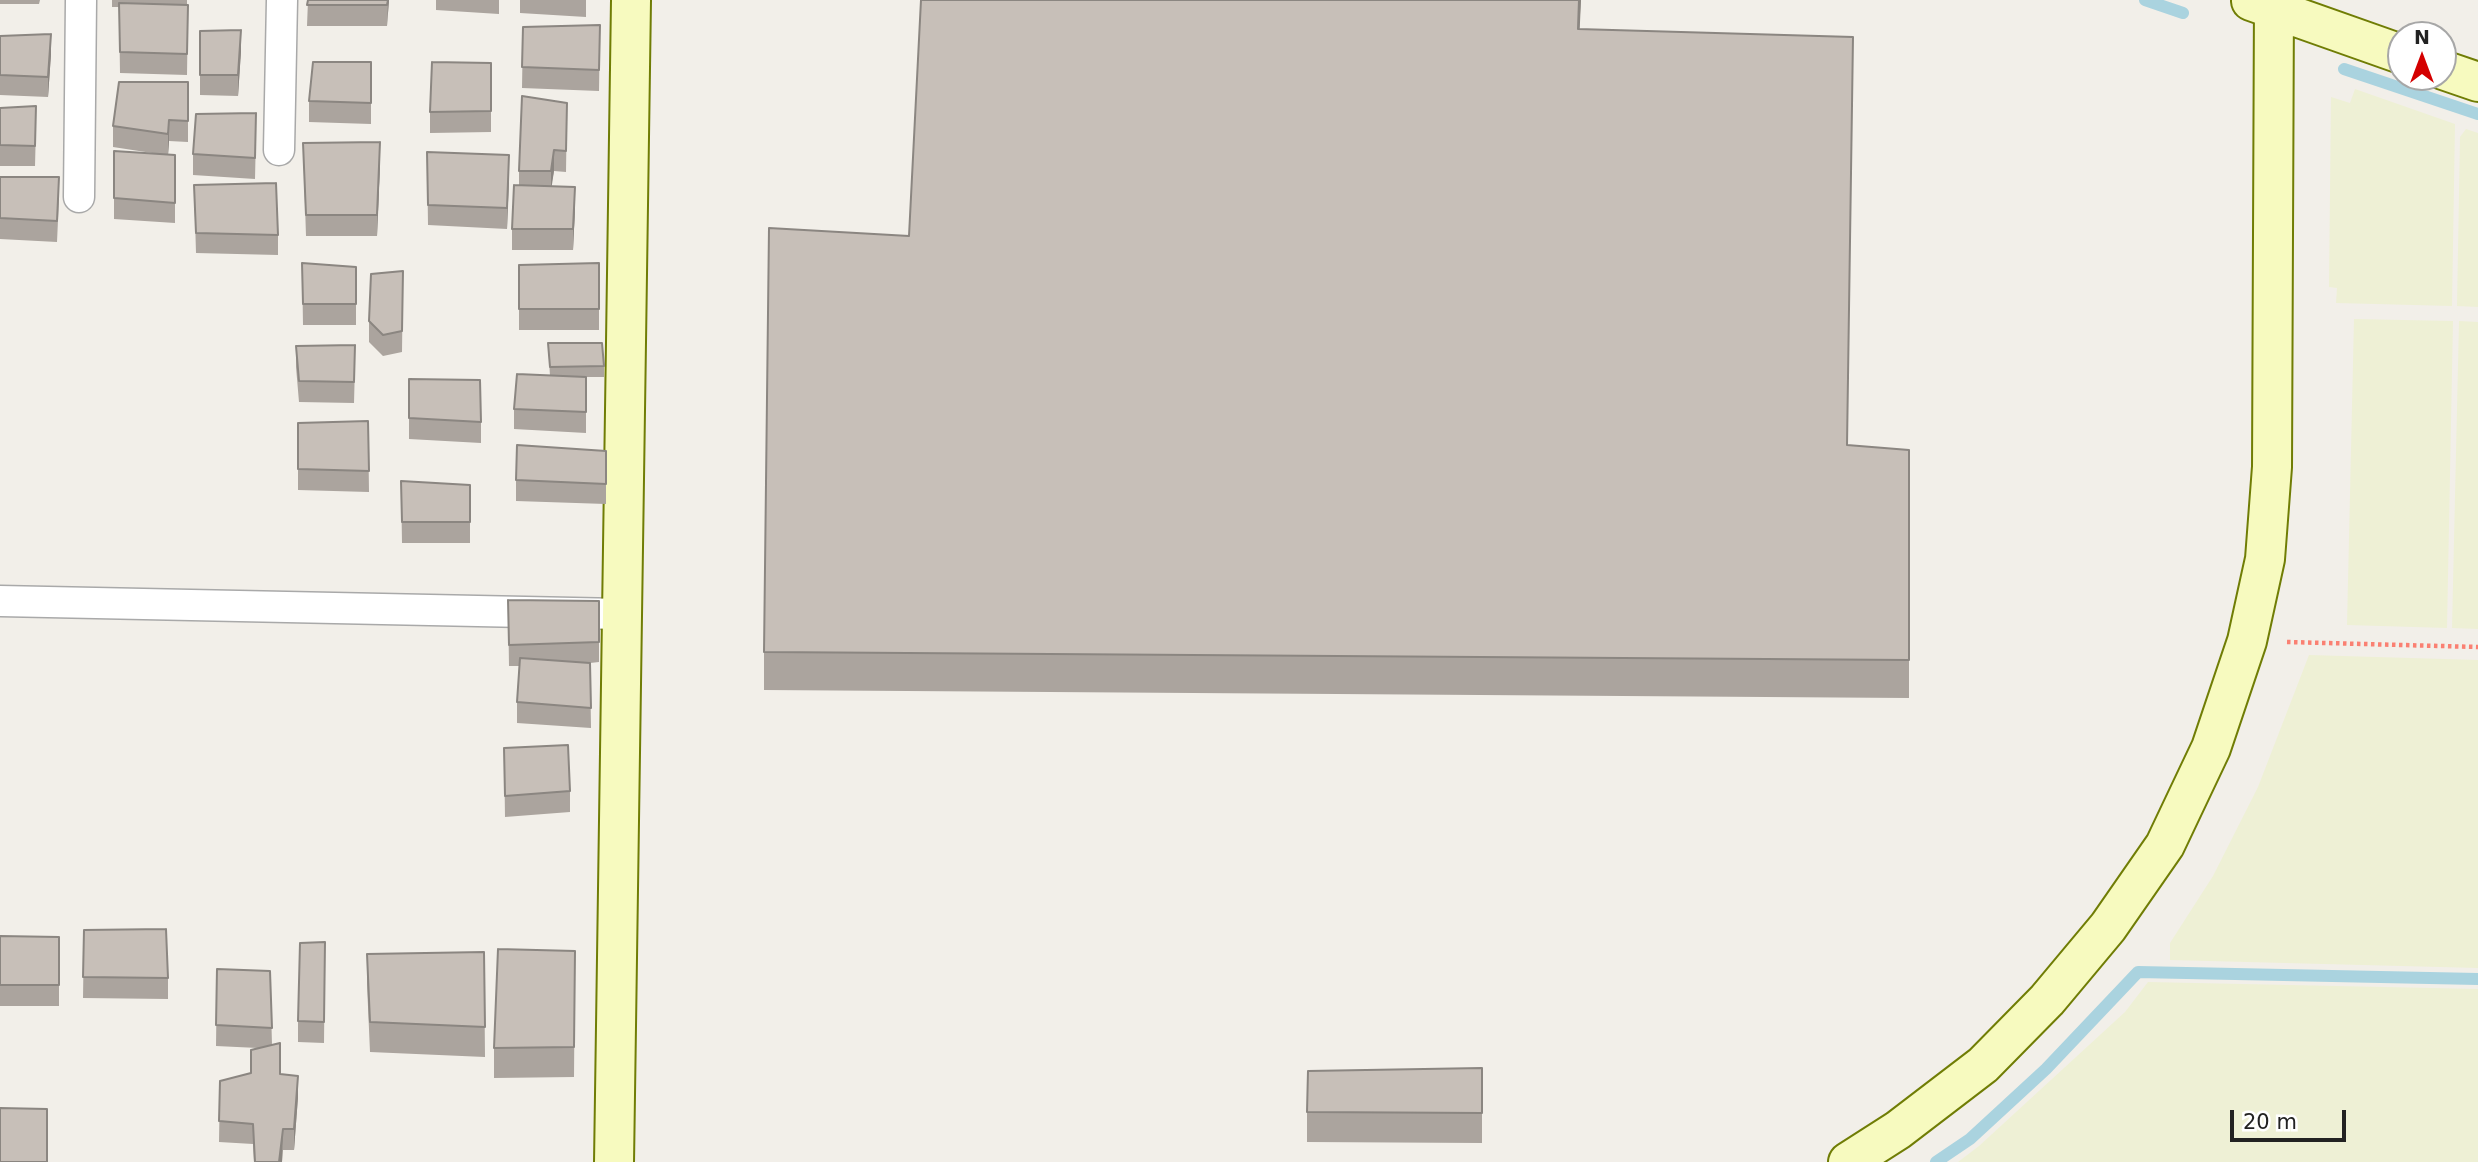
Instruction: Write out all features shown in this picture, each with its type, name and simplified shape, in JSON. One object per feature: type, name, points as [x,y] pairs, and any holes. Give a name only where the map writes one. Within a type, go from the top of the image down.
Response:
[{"type":"street","points":[[79,197],[81,0]]},
{"type":"street","points":[[279,150],[282,0]]},
{"type":"street","points":[[614,1162],[631,0]]},
{"type":"street","points":[[1848,1162],[1898,1130],[1983,1065],[2047,1000],[2108,927],[2165,845],[2211,748],[2248,641],[2264,559],[2272,467],[2266,3],[2387,49]]},
{"type":"street","points":[[2457,75],[2478,82]]},
{"type":"street","points":[[0,601],[621,614]]},
{"type":"path","points":[[2248,641],[2478,648]]},
{"type":"green space","points":[[2355,89],[2455,124],[2452,306],[2336,303],[2337,288],[2329,287],[2331,97],[2350,103]]},
{"type":"green space","points":[[2466,129],[2478,133],[2478,307],[2457,306],[2460,137]]},
{"type":"green space","points":[[2354,319],[2453,321],[2447,628],[2347,625]]},
{"type":"green space","points":[[2459,321],[2478,322],[2478,629],[2452,628]]},
{"type":"green space","points":[[2309,655],[2478,660],[2478,968],[2170,960],[2170,943],[2213,876],[2258,787]]},
{"type":"green space","points":[[2148,982],[2478,989],[2478,1162],[1958,1162],[1979,1146],[2125,1012]]},
{"type":"building","points":[[308,0],[388,0],[387,5],[307,5]]},
{"type":"building","points":[[921,0],[1579,0],[1578,29],[1853,37],[1847,445],[1909,450],[1909,660],[764,652],[769,228],[909,236]]},
{"type":"building","points":[[119,3],[188,5],[187,54],[120,52]]},
{"type":"building","points":[[600,25],[599,70],[522,67],[523,27]]},
{"type":"building","points":[[241,30],[238,75],[200,75],[200,31]]},
{"type":"building","points":[[51,34],[48,77],[0,75],[0,36]]},
{"type":"building","points":[[313,62],[371,62],[371,103],[309,101]]},
{"type":"building","points":[[432,62],[491,63],[491,111],[430,112]]},
{"type":"building","points":[[119,82],[188,82],[188,121],[169,120],[168,134],[113,126]]},
{"type":"building","points":[[522,96],[567,103],[566,151],[554,150],[551,171],[519,171]]},
{"type":"building","points":[[36,106],[35,146],[0,145],[0,108]]},
{"type":"building","points":[[256,113],[255,158],[193,154],[196,114]]},
{"type":"building","points":[[380,142],[377,215],[306,215],[303,143]]},
{"type":"building","points":[[114,151],[175,155],[175,203],[114,198]]},
{"type":"building","points":[[427,152],[509,155],[507,208],[428,205]]},
{"type":"building","points":[[0,177],[59,177],[57,221],[0,218]]},
{"type":"building","points":[[276,183],[278,235],[196,233],[194,185]]},
{"type":"building","points":[[514,185],[575,187],[573,229],[512,229]]},
{"type":"building","points":[[302,263],[356,267],[356,304],[303,304]]},
{"type":"building","points":[[599,263],[599,309],[519,309],[519,265]]},
{"type":"building","points":[[403,271],[402,331],[383,335],[369,321],[371,274]]},
{"type":"building","points":[[548,343],[602,343],[604,366],[550,367]]},
{"type":"building","points":[[355,345],[354,382],[299,381],[296,346]]},
{"type":"building","points":[[517,374],[586,377],[586,412],[514,409]]},
{"type":"building","points":[[409,379],[480,380],[481,422],[409,418]]},
{"type":"building","points":[[368,421],[369,471],[298,469],[298,423]]},
{"type":"building","points":[[517,445],[606,451],[606,484],[516,480]]},
{"type":"building","points":[[401,481],[470,485],[470,522],[402,522]]},
{"type":"building","points":[[508,600],[599,601],[599,642],[509,645]]},
{"type":"building","points":[[520,658],[590,663],[591,708],[517,702]]},
{"type":"building","points":[[568,745],[570,791],[505,796],[504,748]]},
{"type":"building","points":[[166,929],[168,978],[83,977],[84,930]]},
{"type":"building","points":[[0,936],[59,937],[59,985],[0,985]]},
{"type":"building","points":[[325,942],[324,1022],[298,1021],[300,943]]},
{"type":"building","points":[[498,949],[575,951],[574,1047],[494,1048]]},
{"type":"building","points":[[484,952],[485,1027],[370,1022],[367,954]]},
{"type":"building","points":[[217,969],[270,971],[272,1028],[216,1025]]},
{"type":"building","points":[[280,1043],[280,1074],[298,1076],[294,1129],[283,1129],[279,1162],[255,1162],[253,1124],[219,1121],[220,1081],[251,1073],[251,1050]]},
{"type":"building","points":[[1482,1068],[1482,1113],[1307,1112],[1308,1071]]},
{"type":"building","points":[[0,1108],[47,1109],[47,1162],[0,1162]]},
{"type":"waterway","points":[[2145,0],[2183,13]]},
{"type":"waterway","points":[[2344,69],[2478,114]]},
{"type":"waterway","points":[[1936,1162],[1970,1139],[2046,1069],[2138,972],[2478,979]]}]
